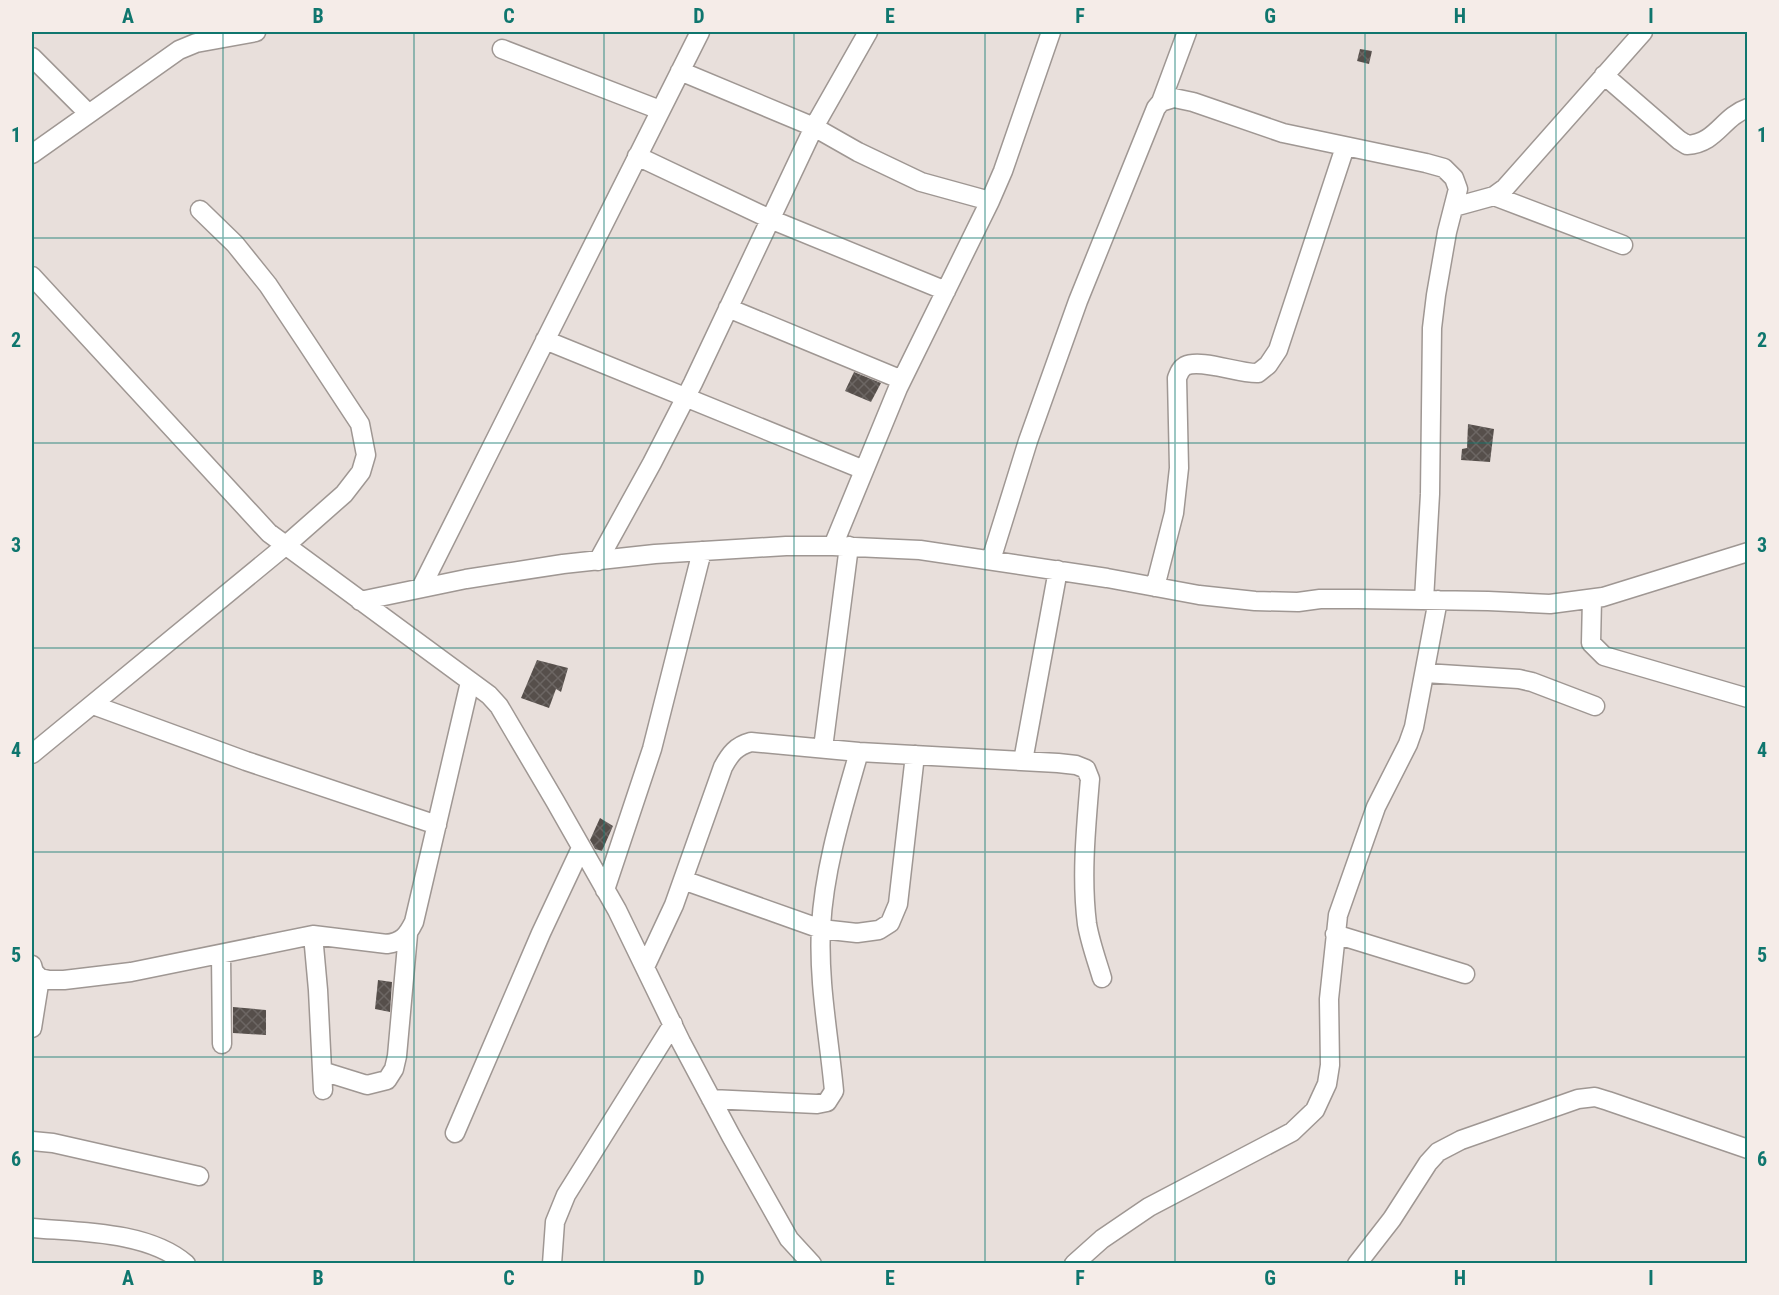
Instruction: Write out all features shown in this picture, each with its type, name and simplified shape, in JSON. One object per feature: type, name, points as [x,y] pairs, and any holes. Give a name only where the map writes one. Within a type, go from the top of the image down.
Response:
[{"type":"street","points":[[32,154],[179,50],[207,36],[256,32]]},
{"type":"street","points":[[598,561],[686,397],[814,127],[868,32]]},
{"type":"street","points":[[823,748],[841,546],[864,470],[902,380],[1003,171],[1051,32]]},
{"type":"street","points":[[991,560],[1028,441],[1077,301],[1156,108],[1161,102],[1187,32]]},
{"type":"street","points":[[1454,207],[1494,196],[1516,179],[1643,32]]},
{"type":"street","points":[[421,588],[680,70],[692,34]]},
{"type":"street","points":[[502,49],[660,110]]},
{"type":"street","points":[[32,57],[88,113]]},
{"type":"street","points":[[680,70],[814,127],[921,183],[990,201]]},
{"type":"street","points":[[1604,75],[1687,145],[1705,142],[1739,111],[1748,108]]},
{"type":"street","points":[[1074,1263],[1102,1239],[1149,1207],[1292,1132],[1315,1110],[1324,1092],[1330,1065],[1329,999],[1335,934],[1342,899],[1376,807],[1408,744],[1414,727],[1425,673],[1431,600],[1432,328],[1438,280],[1458,189],[1454,178],[1444,168],[1283,133],[1193,102],[1174,98],[1161,102]]},
{"type":"street","points":[[1155,587],[1174,513],[1179,468],[1177,378],[1180,370],[1186,365],[1198,364],[1247,374],[1258,374],[1268,364],[1278,350],[1345,147]]},
{"type":"street","points":[[637,156],[770,219],[946,291]]},
{"type":"street","points":[[1494,196],[1623,245]]},
{"type":"street","points":[[32,754],[285,546],[344,494],[361,472],[366,455],[364,440],[360,424],[350,407],[268,285],[235,244],[200,210]]},
{"type":"street","points":[[32,276],[251,515],[285,546],[489,695],[507,718],[605,890],[711,1099],[789,1239],[812,1263]]},
{"type":"street","points":[[728,308],[902,380]]},
{"type":"street","points":[[545,340],[864,470]]},
{"type":"street","points":[[360,601],[466,579],[598,561],[702,551],[786,546],[841,546],[920,550],[1058,570],[1198,595],[1274,602],[1329,599],[1550,604],[1592,599],[1748,552]]},
{"type":"street","points":[[605,890],[651,749],[702,551]]},
{"type":"street","points":[[1023,761],[1058,570]]},
{"type":"street","points":[[1592,599],[1591,643],[1604,656],[1748,698]]},
{"type":"street","points":[[1425,673],[1526,681],[1595,706]]},
{"type":"street","points":[[322,1071],[368,1085],[387,1080],[397,1056],[408,934],[414,922],[470,682]]},
{"type":"street","points":[[93,705],[246,761],[437,825]]},
{"type":"street","points":[[645,967],[683,880],[723,767],[730,753],[741,745],[751,742],[859,752],[1067,764],[1086,769],[1090,779],[1085,860],[1087,917],[1102,978]]},
{"type":"street","points":[[711,1099],[818,1104],[827,1102],[834,1091],[822,989],[821,929],[830,862],[859,752]]},
{"type":"street","points":[[683,880],[821,929],[857,933],[879,930],[890,923],[896,914],[915,755]]},
{"type":"street","points":[[454,1133],[581,848]]},
{"type":"street","points":[[36,972],[49,981],[64,980],[120,973],[313,935],[387,944],[397,943],[408,934]]},
{"type":"street","points":[[1335,934],[1465,974]]},
{"type":"street","points":[[313,935],[323,1090]]},
{"type":"street","points":[[221,954],[222,1044]]},
{"type":"street","points":[[32,1028],[36,972]]},
{"type":"street","points":[[552,1263],[555,1222],[566,1195],[672,1024]]},
{"type":"street","points":[[1357,1263],[1386,1227],[1428,1162],[1438,1152],[1461,1140],[1578,1099],[1595,1097],[1748,1149]]},
{"type":"street","points":[[32,1141],[53,1143],[199,1176]]},
{"type":"street","points":[[32,1228],[118,1235],[161,1249],[186,1263]]},
{"type":"building","points":[[1360,49],[1372,51],[1369,64],[1357,61]]},
{"type":"building","points":[[854,372],[881,383],[871,402],[845,391]]},
{"type":"building","points":[[1468,424],[1494,429],[1490,462],[1461,460],[1462,449],[1467,448]]},
{"type":"building","points":[[537,660],[568,668],[561,692],[556,689],[549,708],[521,698]]},
{"type":"building","points":[[600,818],[613,826],[602,851],[595,849],[590,840]]},
{"type":"building","points":[[378,980],[392,982],[390,1012],[375,1009]]},
{"type":"building","points":[[233,1007],[266,1010],[266,1035],[233,1033]]}]
